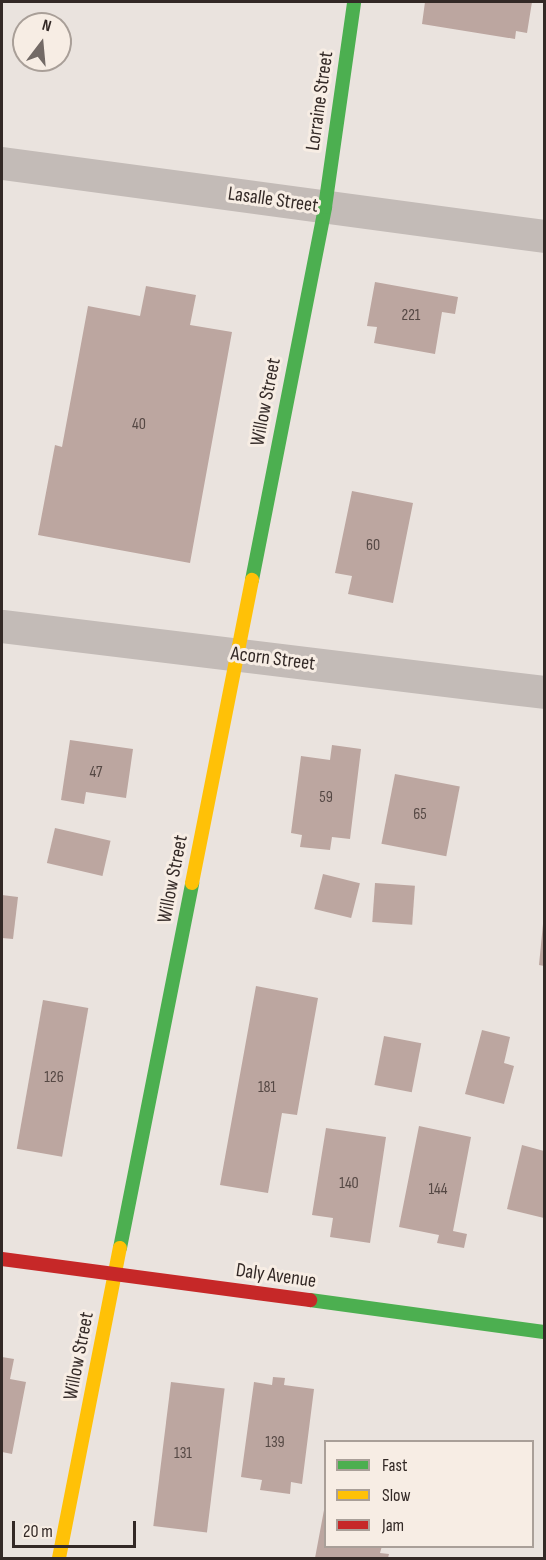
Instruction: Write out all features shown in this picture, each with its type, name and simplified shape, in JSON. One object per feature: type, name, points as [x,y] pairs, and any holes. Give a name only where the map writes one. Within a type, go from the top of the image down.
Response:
[{"type":"street","name":"Lorraine Street","points":[[325,207],[354,2]]},
{"type":"street","name":"Lasalle Street","points":[[2,163],[544,236]]},
{"type":"street","name":"Willow Street","points":[[59,1558],[325,207]]},
{"type":"street","name":"Acorn Street","points":[[2,626],[544,692]]},
{"type":"street","name":"Daly Avenue","points":[[2,1259],[544,1332]]},
{"type":"building","points":[[425,2],[532,2],[527,33],[516,31],[515,39],[422,24]]},
{"type":"building","points":[[375,282],[458,297],[455,314],[442,312],[435,354],[374,343],[377,327],[367,326]]},
{"type":"building","points":[[146,286],[196,295],[190,325],[232,332],[190,563],[38,535],[55,445],[62,447],[88,306],[140,316]]},
{"type":"building","points":[[352,491],[413,503],[393,603],[348,594],[352,576],[335,573]]},
{"type":"building","points":[[70,740],[133,749],[126,798],[86,792],[84,804],[61,800]]},
{"type":"building","points":[[332,745],[361,749],[350,839],[332,837],[330,850],[300,847],[302,835],[291,833],[301,756],[330,760]]},
{"type":"building","points":[[395,774],[460,787],[446,856],[381,844]]},
{"type":"building","points":[[55,828],[111,841],[102,876],[47,863]]},
{"type":"building","points":[[323,874],[360,883],[351,918],[314,909]]},
{"type":"building","points":[[375,883],[415,886],[412,925],[372,922]]},
{"type":"building","points":[[2,895],[18,897],[13,939],[2,938]]},
{"type":"building","points":[[544,924],[544,966],[539,965]]},
{"type":"building","points":[[256,986],[318,998],[297,1115],[282,1113],[268,1193],[220,1185]]},
{"type":"building","points":[[43,1000],[88,1008],[62,1157],[17,1149]]},
{"type":"building","points":[[482,1030],[510,1037],[504,1063],[514,1066],[504,1104],[465,1094]]},
{"type":"building","points":[[384,1036],[421,1043],[412,1092],[374,1085]]},
{"type":"building","points":[[419,1126],[471,1137],[453,1231],[467,1234],[464,1248],[437,1243],[439,1235],[399,1227]]},
{"type":"building","points":[[326,1128],[386,1137],[370,1243],[330,1237],[333,1218],[312,1215]]},
{"type":"building","points":[[522,1145],[544,1151],[544,1218],[507,1209]]},
{"type":"building","points":[[2,1357],[14,1359],[10,1379],[26,1382],[12,1454],[2,1452]]},
{"type":"building","points":[[273,1377],[285,1378],[284,1385],[314,1389],[302,1484],[291,1482],[290,1494],[260,1490],[262,1480],[241,1477],[254,1382],[272,1385]]},
{"type":"building","points":[[171,1382],[225,1389],[207,1533],[153,1526]]},
{"type":"building","points":[[324,1510],[324,1548],[381,1548],[380,1553],[389,1554],[388,1558],[315,1558]]},
{"type":"traffic: fast","points":[[252,580],[325,207],[354,2]]},
{"type":"traffic: fast","points":[[120,1248],[192,883]]},
{"type":"traffic: fast","points":[[310,1300],[544,1332]]},
{"type":"traffic: slow","points":[[192,883],[252,580]]},
{"type":"traffic: slow","points":[[59,1558],[120,1248]]},
{"type":"traffic: jam","points":[[2,1259],[310,1300]]}]
